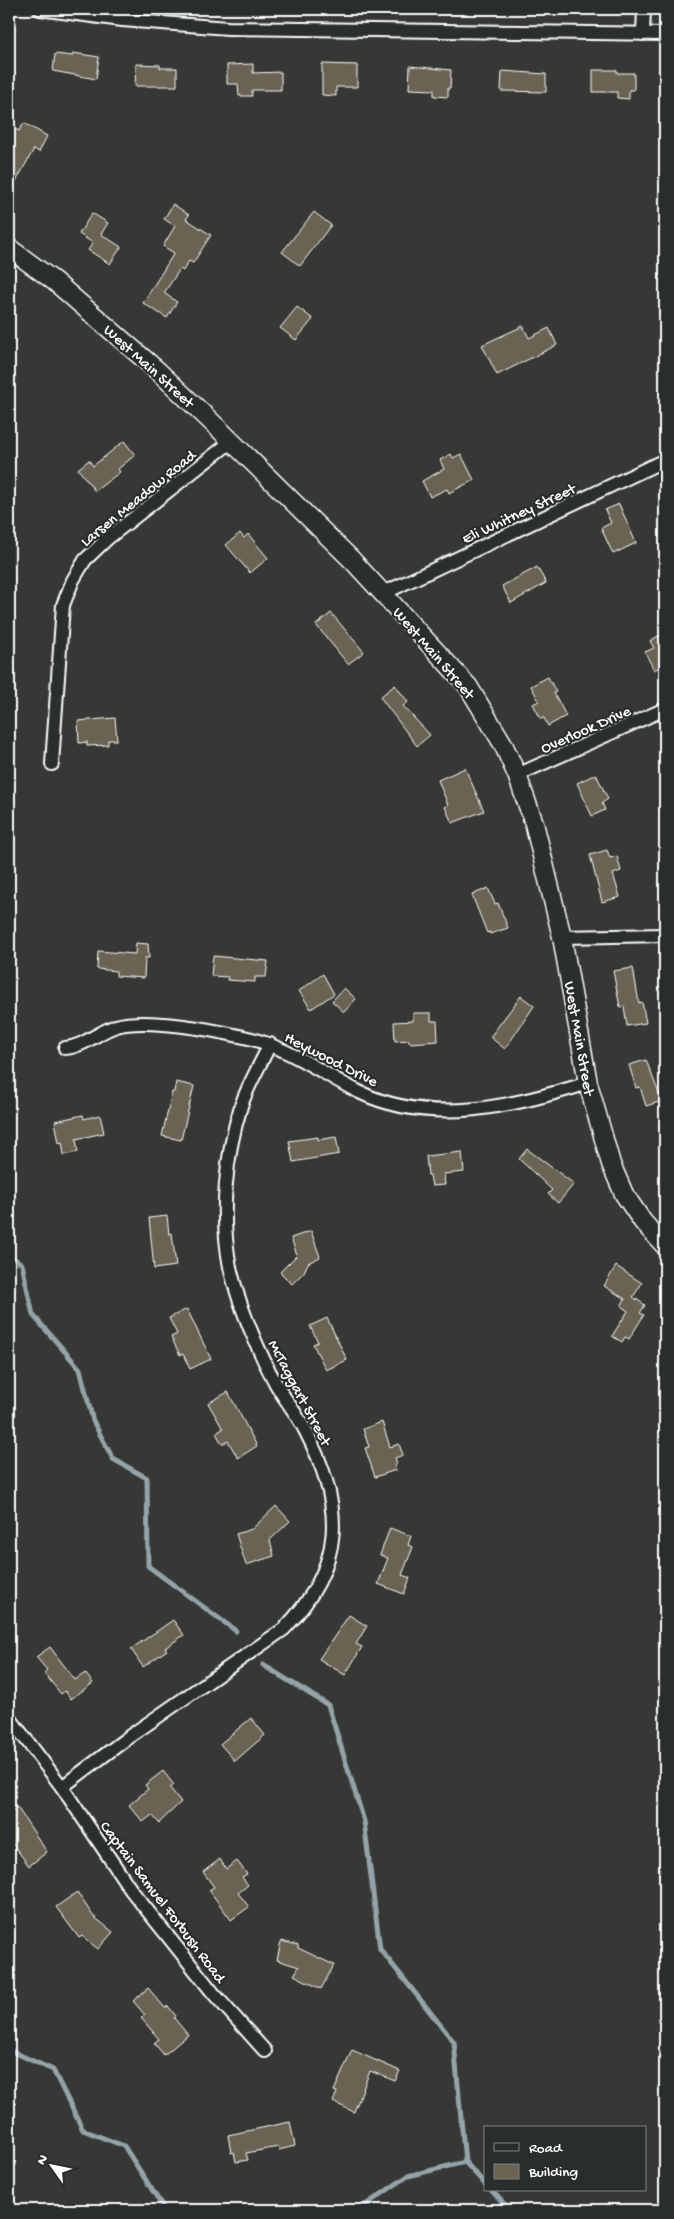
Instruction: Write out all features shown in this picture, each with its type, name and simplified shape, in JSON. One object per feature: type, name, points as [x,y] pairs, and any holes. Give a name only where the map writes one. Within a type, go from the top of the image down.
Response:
[{"type":"street","points":[[40,9],[122,20],[228,28],[665,34]]},
{"type":"street","points":[[643,34],[644,9]]},
{"type":"street","name":"West Main Street","points":[[9,248],[54,281],[158,371],[232,441],[384,593],[468,686],[503,744],[517,775],[534,823],[562,937],[588,1084],[617,1180],[644,1222],[665,1246]]},
{"type":"street","name":"Larsen Meadow Road","points":[[52,764],[63,605],[73,580],[85,560],[108,538],[232,441]]},
{"type":"street","name":"Eli Whitney Street","points":[[384,593],[665,460]]},
{"type":"street","name":"Overlook Drive","points":[[517,775],[665,709]]},
{"type":"street","points":[[562,937],[665,935]]},
{"type":"street","name":"Heywood Drive","points":[[65,1048],[74,1048],[96,1035],[118,1026],[142,1024],[219,1032],[270,1044],[362,1093],[400,1106],[433,1111],[478,1110],[588,1084]]},
{"type":"street","name":"McTaggart Street","points":[[62,1787],[130,1736],[284,1629],[303,1609],[312,1595],[330,1552],[334,1522],[330,1498],[321,1467],[306,1432],[276,1385],[257,1343],[235,1286],[226,1241],[226,1186],[234,1132],[250,1085],[270,1044]]},
{"type":"street","name":"Captain Samuel Forbush Road","points":[[9,1717],[62,1787],[131,1890],[214,1994],[265,2051]]},
{"type":"building","points":[[73,53],[99,57],[96,79],[53,71],[55,54],[73,56]]},
{"type":"building","points":[[136,64],[160,65],[160,68],[177,68],[177,86],[135,86]]},
{"type":"building","points":[[253,64],[253,73],[281,72],[281,90],[252,90],[252,96],[239,96],[238,84],[227,84],[227,65]]},
{"type":"building","points":[[322,64],[357,65],[357,87],[336,87],[336,96],[322,95]]},
{"type":"building","points":[[410,66],[451,70],[448,97],[434,96],[434,90],[409,89]]},
{"type":"building","points":[[593,70],[617,70],[617,73],[634,73],[634,90],[629,90],[629,99],[617,98],[617,92],[593,92]]},
{"type":"building","points":[[502,71],[546,74],[546,92],[501,91]]},
{"type":"building","points":[[24,123],[47,136],[39,152],[34,149],[9,194],[9,125],[19,131]]},
{"type":"building","points":[[173,204],[189,215],[186,219],[211,235],[193,263],[189,261],[183,271],[180,269],[164,293],[177,302],[167,318],[143,303],[174,253],[163,246],[175,226],[164,219]]},
{"type":"building","points":[[314,212],[331,225],[300,266],[282,252]]},
{"type":"building","points":[[92,213],[108,223],[101,234],[121,247],[110,264],[88,250],[93,243],[79,234]]},
{"type":"building","points":[[297,307],[313,319],[296,340],[280,328]]},
{"type":"building","points":[[523,326],[529,338],[549,328],[557,345],[497,375],[482,345]]},
{"type":"building","points":[[124,441],[135,455],[118,469],[120,472],[95,491],[78,469],[89,460],[93,466]]},
{"type":"building","points":[[451,454],[453,458],[461,454],[474,480],[449,493],[447,489],[430,497],[422,481],[444,469],[440,460]]},
{"type":"building","points":[[619,504],[636,543],[613,554],[601,528],[611,523],[605,510]]},
{"type":"building","points":[[240,533],[244,538],[248,534],[268,558],[250,573],[226,545]]},
{"type":"building","points":[[537,567],[546,583],[511,603],[502,586]]},
{"type":"building","points":[[331,613],[364,652],[348,664],[316,625]]},
{"type":"building","points":[[665,632],[665,669],[663,665],[654,670],[645,652],[654,648],[650,641]]},
{"type":"building","points":[[548,677],[566,716],[548,726],[544,718],[541,719],[533,704],[539,701],[531,686]]},
{"type":"building","points":[[395,685],[408,702],[403,706],[430,735],[417,746],[380,697]]},
{"type":"building","points":[[115,718],[117,740],[108,740],[108,745],[87,746],[87,742],[79,743],[78,721]]},
{"type":"building","points":[[465,768],[484,811],[452,823],[445,807],[448,805],[438,780]]},
{"type":"building","points":[[596,774],[608,799],[602,803],[605,810],[592,816],[577,783]]},
{"type":"building","points":[[607,850],[610,858],[617,856],[621,871],[613,874],[620,897],[602,902],[590,855]]},
{"type":"building","points":[[488,888],[495,904],[498,903],[508,928],[490,934],[490,932],[487,933],[472,895]]},
{"type":"building","points":[[136,943],[148,944],[149,958],[145,958],[144,978],[116,976],[116,971],[97,969],[98,951],[135,954]]},
{"type":"building","points":[[213,956],[268,961],[266,977],[255,977],[255,982],[227,980],[228,977],[211,976]]},
{"type":"building","points":[[633,968],[639,1003],[642,1002],[646,1023],[627,1026],[624,1006],[620,1007],[613,971]]},
{"type":"building","points":[[323,974],[334,994],[311,1009],[299,991]]},
{"type":"building","points":[[344,988],[356,999],[344,1012],[332,1001]]},
{"type":"building","points":[[521,996],[534,1006],[505,1049],[490,1037]]},
{"type":"building","points":[[413,1013],[431,1013],[431,1021],[437,1021],[438,1041],[410,1043],[409,1040],[395,1041],[394,1022],[413,1021]]},
{"type":"building","points":[[646,1060],[662,1101],[646,1106],[640,1087],[636,1088],[629,1065]]},
{"type":"building","points":[[176,1082],[194,1086],[181,1140],[162,1136]]},
{"type":"building","points":[[83,1115],[84,1119],[100,1115],[104,1133],[76,1139],[78,1152],[64,1155],[62,1142],[59,1143],[55,1121]]},
{"type":"building","points":[[318,1137],[318,1140],[336,1137],[339,1154],[293,1162],[289,1141]]},
{"type":"building","points":[[527,1149],[574,1184],[558,1203],[548,1194],[552,1190],[519,1159]]},
{"type":"building","points":[[462,1152],[464,1172],[444,1174],[445,1185],[432,1186],[430,1175],[428,1175],[426,1156]]},
{"type":"building","points":[[167,1216],[169,1234],[172,1233],[176,1266],[154,1269],[149,1218]]},
{"type":"building","points":[[311,1231],[320,1257],[308,1263],[304,1272],[292,1284],[280,1272],[297,1255],[291,1238]]},
{"type":"building","points":[[616,1266],[642,1283],[633,1297],[645,1305],[640,1313],[644,1315],[629,1339],[625,1337],[622,1342],[612,1336],[628,1311],[621,1306],[625,1299],[604,1286]]},
{"type":"building","points":[[187,1309],[211,1359],[190,1369],[183,1354],[180,1355],[171,1337],[177,1334],[169,1318]]},
{"type":"building","points":[[327,1318],[347,1360],[326,1370],[313,1344],[318,1342],[310,1326]]},
{"type":"building","points":[[228,1392],[257,1446],[238,1458],[228,1441],[222,1444],[216,1433],[223,1429],[208,1403]]},
{"type":"building","points":[[382,1422],[390,1447],[399,1444],[403,1455],[395,1458],[397,1463],[394,1464],[396,1470],[375,1477],[365,1448],[369,1447],[363,1429]]},
{"type":"building","points":[[276,1506],[290,1521],[270,1540],[274,1556],[246,1565],[236,1534],[252,1529]]},
{"type":"building","points":[[390,1528],[411,1536],[408,1545],[413,1547],[402,1575],[410,1578],[404,1594],[378,1584],[388,1558],[380,1555]]},
{"type":"building","points":[[349,1615],[367,1626],[356,1644],[362,1647],[345,1675],[319,1659]]},
{"type":"building","points":[[173,1620],[184,1635],[143,1667],[131,1649]]},
{"type":"building","points":[[50,1647],[75,1680],[85,1673],[93,1683],[71,1699],[65,1691],[61,1694],[44,1673],[47,1670],[36,1657]]},
{"type":"building","points":[[251,1718],[265,1735],[235,1761],[220,1744]]},
{"type":"building","points":[[163,1771],[174,1785],[170,1788],[181,1802],[159,1823],[152,1815],[143,1822],[129,1805],[148,1789],[145,1785]]},
{"type":"building","points":[[17,1807],[47,1852],[29,1866],[9,1839],[9,1813]]},
{"type":"building","points":[[220,1859],[226,1869],[237,1861],[247,1874],[242,1877],[248,1885],[238,1893],[249,1907],[231,1920],[209,1890],[214,1887],[203,1872]]},
{"type":"building","points":[[77,1892],[93,1916],[113,1932],[98,1949],[82,1936],[79,1938],[56,1907]]},
{"type":"building","points":[[281,1941],[298,1945],[298,1948],[334,1965],[321,1989],[294,1975],[299,1967],[277,1960]]},
{"type":"building","points":[[148,1988],[165,2008],[168,2006],[176,2016],[174,2018],[188,2035],[164,2055],[154,2043],[159,2039],[141,2018],[145,2015],[133,2001]]},
{"type":"building","points":[[352,2050],[400,2071],[395,2081],[370,2071],[354,2112],[333,2102],[337,2092],[334,2091]]},
{"type":"building","points":[[290,2122],[295,2146],[279,2150],[278,2147],[246,2153],[248,2160],[236,2162],[234,2152],[231,2153],[228,2135]]},
{"type":"waterway","points":[[9,1255],[22,1264],[33,1315],[80,1369],[93,1421],[113,1459],[147,1478],[148,1566],[236,1631]]},
{"type":"waterway","points":[[263,1665],[328,1705],[364,1821],[380,1949],[454,2042],[465,2162],[484,2183]]},
{"type":"waterway","points":[[9,2050],[53,2070],[83,2130],[124,2146],[165,2210]]},
{"type":"waterway","points":[[358,2210],[408,2176],[465,2162]]},
{"type":"waterway","points":[[493,2192],[510,2210]]}]
